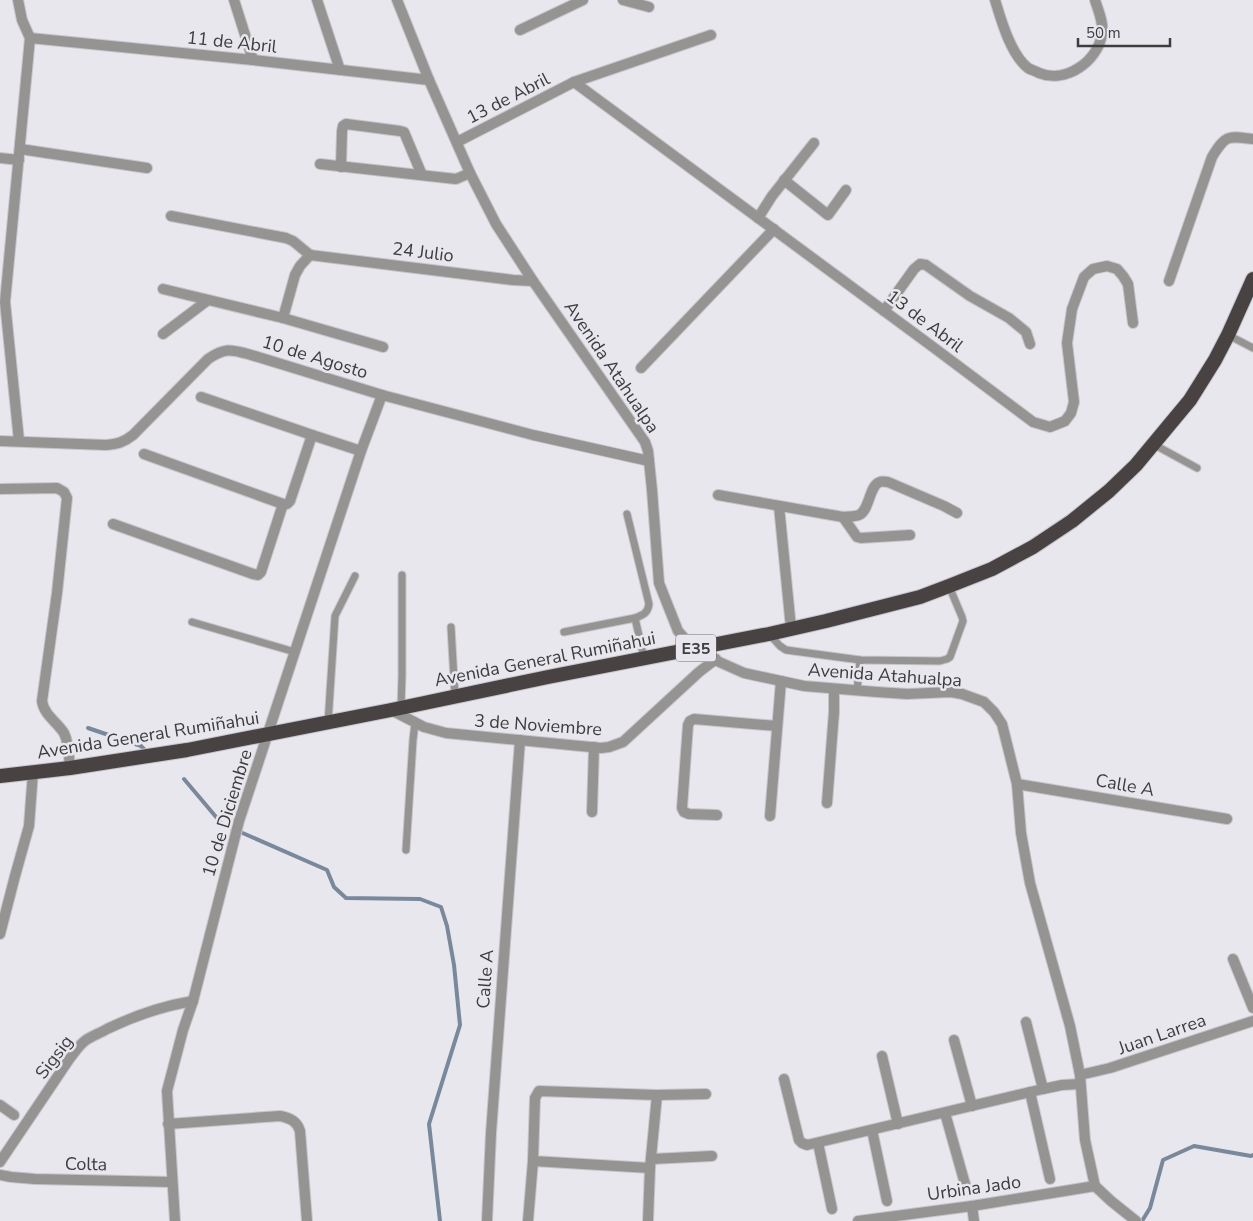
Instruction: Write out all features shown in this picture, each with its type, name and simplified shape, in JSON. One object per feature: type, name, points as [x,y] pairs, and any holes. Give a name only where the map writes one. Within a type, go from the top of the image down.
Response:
[{"type":"highway","name":"Avenida General Rumiñahui","points":[[0,776],[70,768],[187,750],[769,634],[920,597],[992,569],[1033,547],[1072,521],[1109,491],[1136,465],[1190,400],[1215,360],[1253,279]]},
{"type":"street","points":[[18,0],[22,20],[30,38],[19,160],[3,289],[19,441]]},
{"type":"street","points":[[234,0],[254,60]]},
{"type":"street","points":[[317,0],[340,70]]},
{"type":"street","name":"Avenida Atahualpa","points":[[397,0],[429,80],[470,173],[496,224],[533,281],[645,442],[648,451],[652,490],[659,583],[678,631],[708,656],[744,673],[781,682],[834,689],[907,694],[952,692],[984,702],[1002,724],[1017,784],[1021,833],[1030,883],[1070,1026],[1080,1079],[1085,1140],[1095,1186]]},
{"type":"street","points":[[520,30],[568,3],[583,0]]},
{"type":"street","points":[[623,0],[649,7]]},
{"type":"street","points":[[995,0],[1003,26],[1015,53],[1028,68],[1045,75],[1060,75],[1072,72],[1083,65],[1098,48],[1102,24],[1095,0]]},
{"type":"street","name":"13 de Abril","points":[[457,142],[574,82],[711,35]]},
{"type":"street","name":"11 de Abril","points":[[30,38],[254,60],[429,80]]},
{"type":"street","name":"13 de Abril","points":[[574,82],[1033,422],[1050,427],[1065,421],[1071,413],[1074,402],[1067,343],[1072,309],[1084,276],[1093,269],[1107,266],[1117,269],[1128,284],[1133,323]]},
{"type":"street","points":[[341,167],[342,131],[343,126],[346,124],[400,130],[404,132],[422,176]]},
{"type":"street","points":[[1169,281],[1212,157],[1219,145],[1228,138],[1253,139]]},
{"type":"street","points":[[758,218],[784,180],[814,143]]},
{"type":"street","points":[[20,149],[147,168]]},
{"type":"street","points":[[0,158],[19,160]]},
{"type":"street","points":[[320,164],[456,179],[470,173]]},
{"type":"street","points":[[784,180],[828,215],[846,190]]},
{"type":"street","points":[[171,216],[286,238],[293,241],[310,255],[295,275],[283,318]]},
{"type":"street","points":[[641,368],[774,229]]},
{"type":"street","name":"24 Julio","points":[[310,255],[533,281]]},
{"type":"street","points":[[884,311],[914,269],[920,264],[926,265],[970,296],[1010,318],[1026,332],[1030,344]]},
{"type":"street","points":[[163,289],[283,318],[383,347]]},
{"type":"street","points":[[163,334],[208,300]]},
{"type":"street","name":"10 de Agosto","points":[[0,441],[106,445],[124,442],[208,359],[226,349],[382,395],[533,435],[649,460]]},
{"type":"street","name":"10 de Diciembre","points":[[175,1221],[167,1091],[183,1030],[193,1001],[239,821],[361,451],[382,395]]},
{"type":"street","points":[[201,397],[361,451]]},
{"type":"street","points":[[144,454],[287,504],[290,501],[312,436]]},
{"type":"street","points":[[718,495],[843,517],[862,513],[875,486],[881,481],[888,482],[956,513]]},
{"type":"street","points":[[0,489],[57,488],[64,492],[67,498],[58,592],[42,701],[45,711],[65,735],[70,768]]},
{"type":"street","points":[[113,524],[258,575],[261,572],[283,504]]},
{"type":"street","points":[[779,506],[791,628]]},
{"type":"street","points":[[843,517],[861,538],[910,535]]},
{"type":"street","name":"3 de Noviembre","points":[[396,709],[415,722],[446,733],[609,747],[623,742],[699,672],[716,659]]},
{"type":"street","points":[[770,816],[781,682]]},
{"type":"street","points":[[827,803],[834,689]]},
{"type":"street","points":[[717,815],[689,814],[684,812],[682,808],[688,725],[690,721],[694,719],[777,726]]},
{"type":"street","name":"Calle A","points":[[487,1221],[493,1105],[520,740]]},
{"type":"street","points":[[592,812],[594,747]]},
{"type":"street","points":[[0,934],[29,826],[34,772]]},
{"type":"street","name":"Calle A","points":[[1017,784],[1227,819]]},
{"type":"street","points":[[1233,959],[1253,1008]]},
{"type":"street","name":"Sigsig","points":[[0,1162],[70,1058],[87,1039],[143,1014],[169,1005],[193,1001]]},
{"type":"street","name":"Juan Larrea","points":[[818,1143],[1062,1086],[1110,1068],[1253,1021]]},
{"type":"street","points":[[1026,1022],[1043,1089]]},
{"type":"street","points":[[954,1040],[972,1106]]},
{"type":"street","points":[[882,1056],[898,1124]]},
{"type":"street","points":[[784,1078],[799,1140],[807,1145],[818,1143],[832,1209]]},
{"type":"street","points":[[528,1221],[533,1161],[535,1098],[539,1091],[657,1095],[706,1094]]},
{"type":"street","points":[[1030,1092],[1050,1179]]},
{"type":"street","points":[[648,1221],[657,1095]]},
{"type":"street","points":[[0,1105],[14,1115]]},
{"type":"street","points":[[945,1113],[966,1191]]},
{"type":"street","points":[[168,1124],[280,1116],[290,1118],[300,1131],[307,1221]]},
{"type":"street","points":[[872,1130],[888,1201]]},
{"type":"street","points":[[533,1161],[651,1163],[712,1156]]},
{"type":"street","name":"Colta","points":[[0,1175],[35,1179],[172,1182]]},
{"type":"street","points":[[1095,1186],[1135,1220]]},
{"type":"street","name":"Urbina Jado","points":[[858,1221],[972,1206],[1095,1186]]},
{"type":"street","points":[[972,1206],[974,1221]]},
{"type":"lane","points":[[1228,335],[1253,348]]},
{"type":"lane","points":[[1154,444],[1197,468]]},
{"type":"lane","points":[[564,632],[635,618],[646,614],[649,604],[627,514]]},
{"type":"lane","points":[[396,709],[402,676],[402,575]]},
{"type":"lane","points":[[328,723],[336,616],[355,576]]},
{"type":"lane","points":[[769,634],[786,650],[860,660],[940,661],[950,657],[963,621],[949,586]]},
{"type":"lane","points":[[635,618],[644,658]]},
{"type":"lane","points":[[192,622],[295,652]]},
{"type":"lane","points":[[451,627],[455,697]]},
{"type":"lane","points":[[857,691],[860,660]]},
{"type":"lane","points":[[406,850],[415,722]]},
{"type":"waterway","points":[[88,728],[141,746],[147,752]]},
{"type":"waterway","points":[[184,779],[222,824],[327,870],[334,887],[346,898],[420,899],[441,907],[447,926],[454,965],[460,1025],[429,1124],[440,1221]]},
{"type":"waterway","points":[[1142,1221],[1150,1208],[1163,1160],[1194,1146],[1253,1155]]}]
